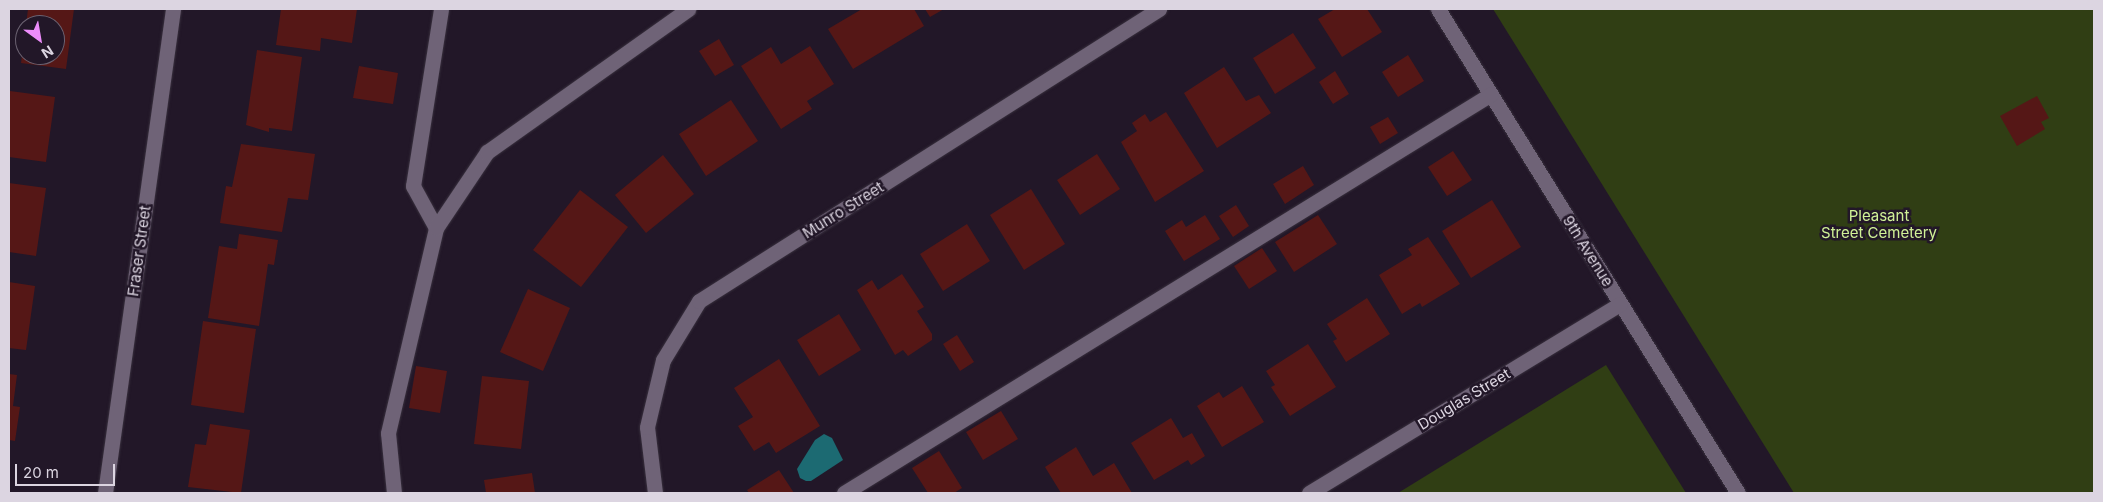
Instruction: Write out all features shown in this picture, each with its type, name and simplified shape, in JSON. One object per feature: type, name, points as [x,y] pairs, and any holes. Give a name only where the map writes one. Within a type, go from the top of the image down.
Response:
[{"type":"street","name":"Fraser Street","points":[[105,493],[173,9]]},
{"type":"street","points":[[436,228],[414,186],[441,9]]},
{"type":"street","points":[[394,493],[388,433],[436,228],[488,152],[688,9]]},
{"type":"street","name":"Munro Street","points":[[655,493],[646,427],[663,360],[699,301],[1157,9]]},
{"type":"street","name":"9th Avenue","points":[[1438,9],[1738,493]]},
{"type":"street","points":[[844,493],[1491,94]]},
{"type":"street","name":"Douglas Street","points":[[1309,493],[1620,304]]},
{"type":"green space","name":"Pleasant Street Cemetery","points":[[1493,9],[2094,9],[2094,493],[1794,493]]},
{"type":"green space","points":[[1606,365],[1686,493],[1398,493]]},
{"type":"shaded area","points":[[824,434],[832,438],[843,460],[811,481],[806,481],[800,478],[797,469],[815,440]]},
{"type":"building","points":[[28,9],[74,9],[66,69],[36,65],[65,65],[65,15],[27,15]]},
{"type":"building","points":[[281,9],[357,9],[352,43],[321,38],[320,51],[276,45]]},
{"type":"building","points":[[862,9],[914,9],[924,26],[853,69],[828,29]]},
{"type":"building","points":[[925,9],[944,9],[930,17]]},
{"type":"building","points":[[1335,9],[1367,9],[1382,32],[1342,57],[1318,19]]},
{"type":"building","points":[[1293,33],[1316,68],[1275,94],[1253,58]]},
{"type":"building","points":[[719,39],[734,65],[715,76],[699,51]]},
{"type":"building","points":[[810,46],[834,84],[807,101],[812,109],[781,129],[741,66],[771,47],[781,64]]},
{"type":"building","points":[[257,50],[302,57],[292,131],[269,128],[269,132],[246,125]]},
{"type":"building","points":[[1408,55],[1424,81],[1398,97],[1382,72]]},
{"type":"building","points":[[359,66],[398,73],[393,104],[353,98]]},
{"type":"building","points":[[1224,67],[1246,101],[1259,95],[1271,113],[1217,148],[1184,93]]},
{"type":"building","points":[[1335,71],[1349,94],[1333,104],[1319,82]]},
{"type":"building","points":[[10,91],[55,97],[46,162],[9,157]]},
{"type":"building","points":[[2037,96],[2049,118],[2041,122],[2045,129],[2017,146],[2000,116]]},
{"type":"building","points":[[731,100],[758,141],[706,176],[679,134]]},
{"type":"building","points":[[1166,112],[1204,171],[1155,202],[1121,142],[1137,131],[1132,123],[1145,114],[1150,122]]},
{"type":"building","points":[[1388,117],[1398,133],[1380,144],[1370,127]]},
{"type":"building","points":[[241,144],[315,154],[308,200],[288,198],[282,232],[220,223],[226,186],[232,187]]},
{"type":"building","points":[[1453,151],[1472,180],[1447,196],[1428,167]]},
{"type":"building","points":[[1097,154],[1120,189],[1080,215],[1057,180]]},
{"type":"building","points":[[663,155],[694,194],[646,233],[615,195]]},
{"type":"building","points":[[1303,166],[1314,185],[1285,204],[1273,184]]},
{"type":"building","points":[[9,183],[46,188],[36,256],[9,252]]},
{"type":"building","points":[[1031,189],[1065,244],[1024,270],[990,215]]},
{"type":"building","points":[[580,190],[628,227],[581,287],[533,250]]},
{"type":"building","points":[[1492,200],[1521,247],[1471,278],[1442,231]]},
{"type":"building","points":[[1236,205],[1249,226],[1233,237],[1219,216]]},
{"type":"building","points":[[1205,215],[1220,239],[1184,261],[1165,231],[1182,220],[1186,227]]},
{"type":"building","points":[[1318,215],[1337,244],[1294,272],[1275,242]]},
{"type":"building","points":[[967,224],[990,261],[943,291],[920,254]]},
{"type":"building","points":[[239,234],[278,240],[274,265],[268,264],[259,326],[208,318],[219,246],[237,249]]},
{"type":"building","points":[[1428,237],[1460,284],[1422,307],[1420,303],[1402,314],[1379,275],[1412,255],[1408,249]]},
{"type":"building","points":[[1262,248],[1277,271],[1249,289],[1234,266]]},
{"type":"building","points":[[902,274],[924,307],[917,311],[932,334],[932,340],[908,356],[903,350],[895,355],[857,290],[872,280],[878,290]]},
{"type":"building","points":[[9,282],[35,286],[26,350],[9,348]]},
{"type":"building","points":[[528,289],[570,308],[543,371],[500,352]]},
{"type":"building","points":[[1367,298],[1390,334],[1346,362],[1333,341],[1337,339],[1327,324]]},
{"type":"building","points":[[839,314],[861,350],[819,376],[797,340]]},
{"type":"building","points":[[203,321],[256,329],[244,413],[191,405]]},
{"type":"building","points":[[957,335],[974,362],[960,371],[943,344]]},
{"type":"building","points":[[1308,344],[1336,387],[1290,416],[1271,387],[1275,385],[1266,371]]},
{"type":"building","points":[[779,359],[820,426],[776,453],[769,442],[754,451],[738,426],[753,417],[734,388]]},
{"type":"building","points":[[416,366],[447,371],[440,413],[409,408]]},
{"type":"building","points":[[9,374],[17,375],[13,406],[20,407],[15,441],[9,440]]},
{"type":"building","points":[[482,376],[529,381],[521,449],[474,444]]},
{"type":"building","points":[[1242,386],[1264,422],[1222,447],[1197,406],[1219,392],[1223,398]]},
{"type":"building","points":[[1001,411],[1018,439],[983,460],[966,432]]},
{"type":"building","points":[[1171,418],[1183,438],[1192,433],[1205,456],[1191,465],[1188,460],[1154,480],[1131,443]]},
{"type":"building","points":[[210,424],[250,430],[241,493],[188,487],[195,444],[206,445]]},
{"type":"building","points":[[1076,447],[1093,476],[1114,463],[1132,493],[1061,493],[1045,467]]},
{"type":"building","points":[[939,451],[962,488],[954,493],[928,493],[912,468]]},
{"type":"building","points":[[779,470],[794,493],[749,493],[747,490]]},
{"type":"building","points":[[532,473],[535,493],[486,493],[484,480]]}]
